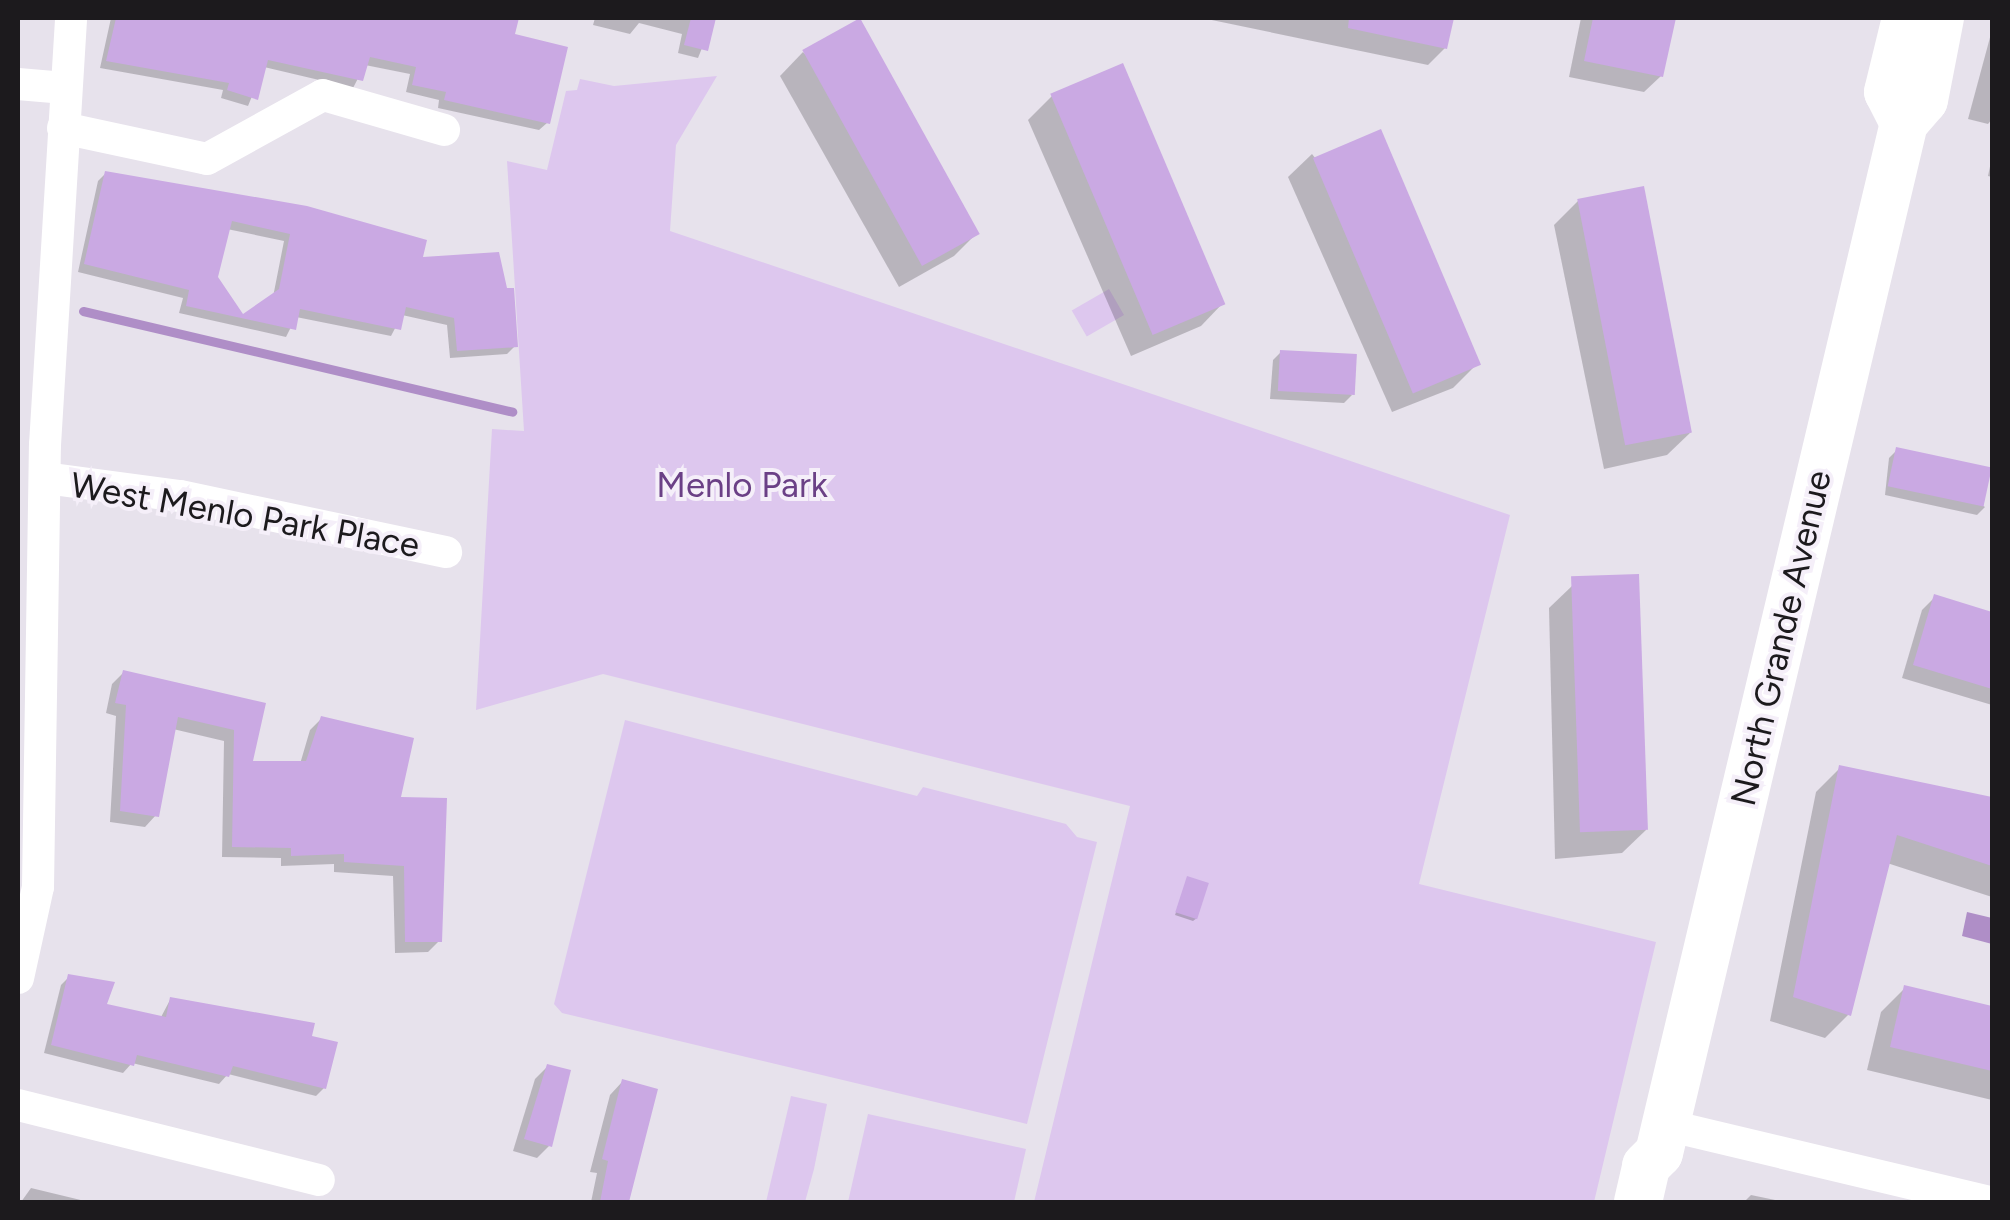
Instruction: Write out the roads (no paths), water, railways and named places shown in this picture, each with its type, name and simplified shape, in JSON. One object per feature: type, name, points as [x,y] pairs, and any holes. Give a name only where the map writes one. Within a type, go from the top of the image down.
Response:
[{"type":"main road","name":"North Grande Avenue","points":[[1904,124],[1888,92],[1906,18]]},
{"type":"main road","name":"North Grande Avenue","points":[[1638,1202],[1646,1166],[1662,1139],[1904,124],[1924,100],[1940,18]]},
{"type":"main road","name":"North Grande Avenue","points":[[1659,1202],[1667,1166],[1662,1139]]},
{"type":"street","points":[[18,978],[28,884],[45,478],[32,435],[71,18]]},
{"type":"street","points":[[18,84],[66,88]]},
{"type":"street","points":[[63,128],[206,160],[323,95],[444,130]]},
{"type":"street","name":"West Menlo Park Place","points":[[45,478],[180,496],[446,552]]},
{"type":"street","points":[[18,1105],[319,1180]]},
{"type":"street","points":[[1662,1139],[1990,1202]]},
{"type":"waterway","points":[[83,311],[512,412]]},
{"type":"park label","name":"Menlo Park","points":[[742,485]]}]
